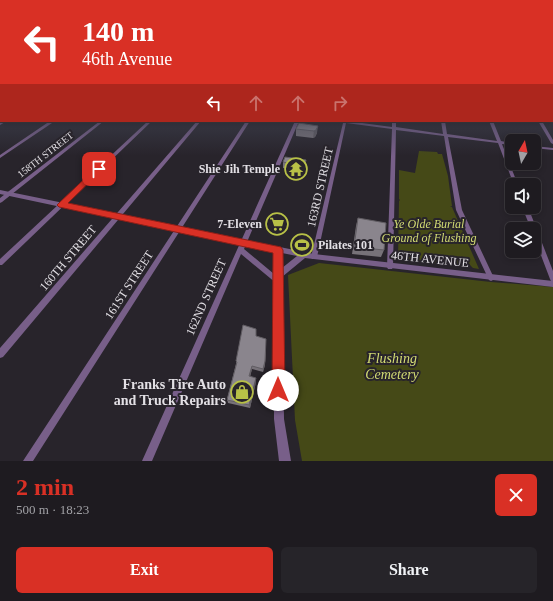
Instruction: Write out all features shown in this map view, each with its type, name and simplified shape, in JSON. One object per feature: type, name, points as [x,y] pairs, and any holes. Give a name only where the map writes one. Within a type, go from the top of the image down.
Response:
[{"type":"street","points":[[0,157],[52,122]]},
{"type":"street","name":"158TH STREET","points":[[0,201],[101,122]]},
{"type":"street","points":[[0,263],[149,122]]},
{"type":"street","name":"160TH STREET","points":[[0,354],[198,122]]},
{"type":"street","name":"161ST STREET","points":[[28,461],[247,122]]},
{"type":"street","name":"162ND STREET","points":[[147,461],[297,122]]},
{"type":"street","name":"163RD STREET","points":[[314,257],[345,122]]},
{"type":"street","points":[[352,122],[505,143]]},
{"type":"street","points":[[390,267],[394,122]]},
{"type":"street","points":[[443,122],[459,210],[491,278]]},
{"type":"street","points":[[491,122],[513,178]]},
{"type":"street","points":[[541,122],[553,142]]},
{"type":"street","points":[[541,147],[553,149]]},
{"type":"street","name":"46TH AVENUE","points":[[0,192],[178,229],[242,246],[390,267],[553,284]]},
{"type":"street","points":[[242,246],[278,278]]},
{"type":"street","points":[[541,248],[553,279]]},
{"type":"street","points":[[278,250],[279,419],[285,461]]},
{"type":"street","points":[[278,278],[304,255]]},
{"type":"green space","name":"Ye Olde Burial Ground of Flushing","points":[[419,151],[437,152],[438,154],[442,154],[448,176],[452,206],[450,207],[452,207],[479,269],[473,268],[470,265],[469,268],[405,260],[403,258],[403,260],[398,260],[400,200],[399,170],[415,173]]},
{"type":"green space","name":"Flushing Cemetery","points":[[319,263],[491,282],[553,287],[553,461],[302,461],[295,420],[288,275]]},
{"type":"building","points":[[299,123],[318,126],[314,131],[296,129]]},
{"type":"building","points":[[285,157],[306,160],[304,168],[293,167],[294,164],[283,162]]},
{"type":"building","points":[[358,218],[386,223],[384,250],[354,247]]},
{"type":"building","points":[[243,325],[256,329],[256,336],[266,339],[263,369],[252,366],[249,376],[256,378],[249,405],[227,400],[237,362]]},
{"type":"place","name":"Shie Jih Temple","points":[[296,169]]},
{"type":"place","name":"7-Eleven","points":[[277,224]]},
{"type":"place","name":"Pilates 101","points":[[302,245]]},
{"type":"place","name":"Franks Tire Auto and Truck Repairs","points":[[242,392]]},
{"type":"route","points":[[99,169],[62,205],[278,250],[278,390]]}]
